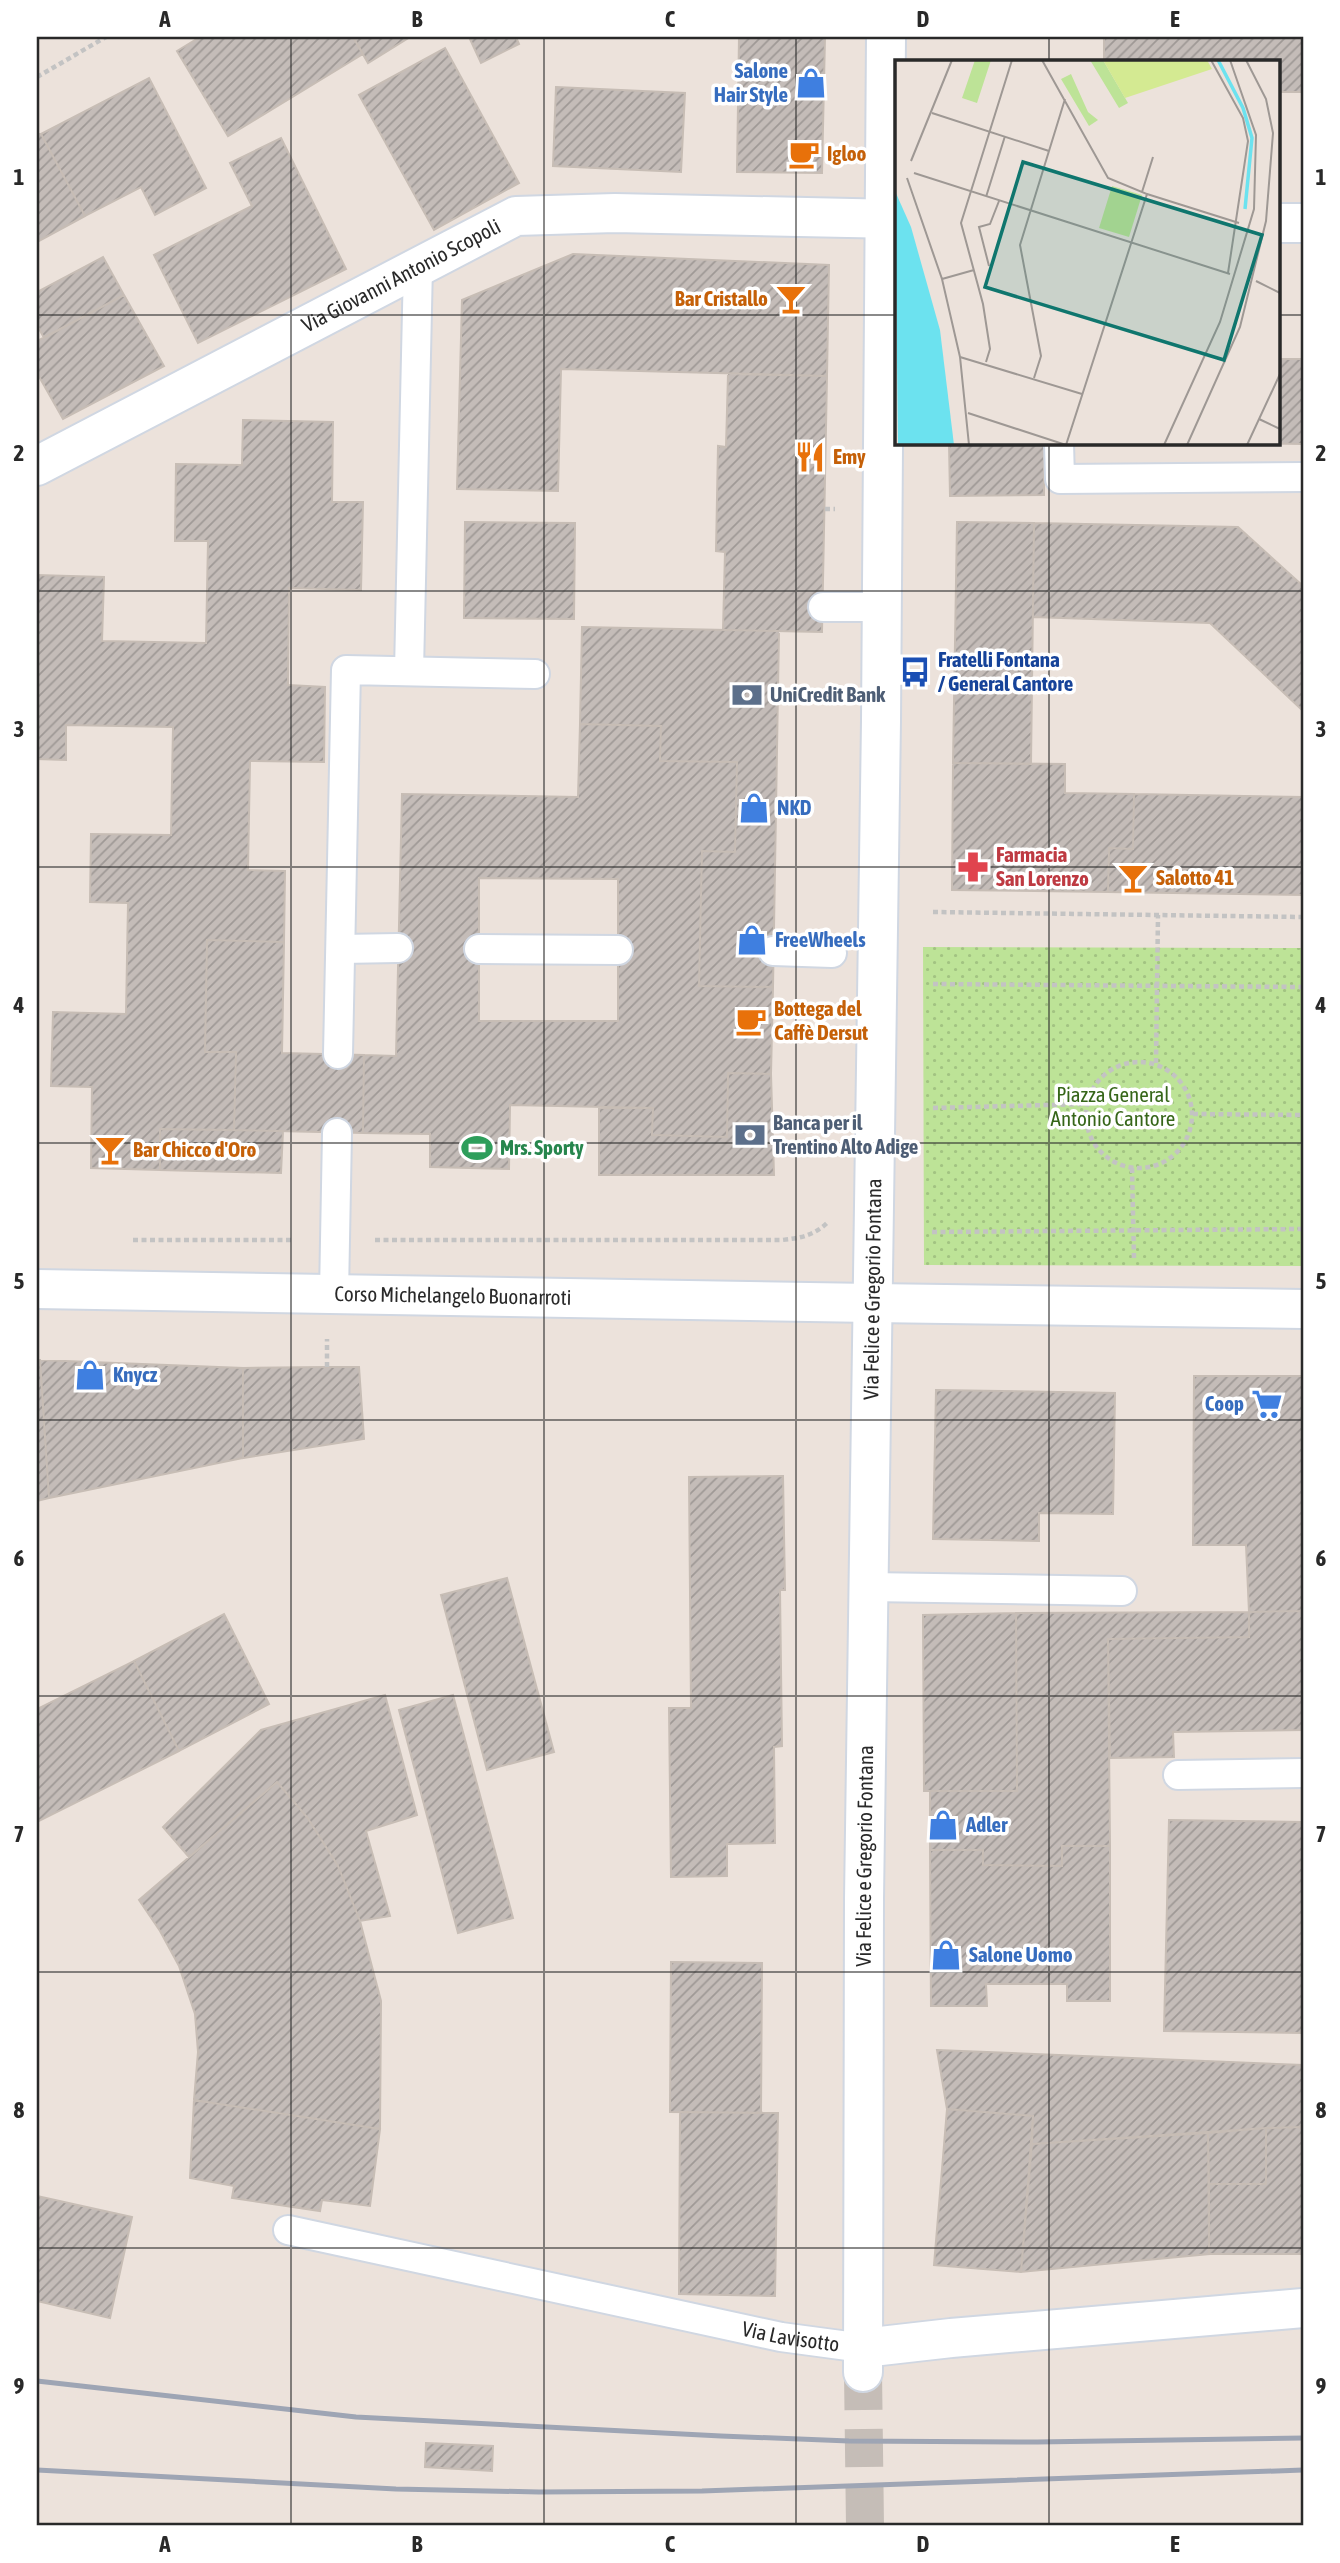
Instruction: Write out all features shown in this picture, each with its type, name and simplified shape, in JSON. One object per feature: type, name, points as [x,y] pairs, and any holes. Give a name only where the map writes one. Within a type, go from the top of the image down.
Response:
[{"type":"street","name":"Via Felice e Gregorio Fontana","points":[[863,2360],[863,2012],[868,1587],[881,607],[890,218],[886,37]]},
{"type":"street","name":"Via Giovanni Antonio Scopoli","points":[[37,466],[516,216],[615,213],[890,218]]},
{"type":"street","points":[[1280,223],[1303,223]]},
{"type":"street","name":"Corso Michelangelo Buonarroti","points":[[37,1289],[872,1303]]},
{"type":"street","points":[[872,1303],[1303,1309]]},
{"type":"street","name":"Via Lavisotto","points":[[863,2360],[951,2338],[1303,2308]]},
{"type":"lane","points":[[409,671],[418,265]]},
{"type":"lane","points":[[1059,444],[1060,479],[1303,477]]},
{"type":"lane","points":[[823,607],[881,607]]},
{"type":"lane","points":[[338,1054],[346,670],[535,674]]},
{"type":"lane","points":[[341,948],[398,948]]},
{"type":"lane","points":[[479,949],[618,950]]},
{"type":"lane","points":[[773,951],[832,953]]},
{"type":"lane","points":[[334,1294],[337,1133]]},
{"type":"lane","points":[[868,1587],[1122,1591]]},
{"type":"lane","points":[[1178,1774],[1303,1773]]},
{"type":"lane","name":"Via Lavisotto","points":[[288,2230],[781,2337],[863,2360]]},
{"type":"path","points":[[37,78],[106,37]]},
{"type":"path","points":[[825,509],[835,509]]},
{"type":"path","points":[[933,912],[1303,917]]},
{"type":"path","points":[[1156,1063],[1158,915]]},
{"type":"path","points":[[933,985],[1303,987]]},
{"type":"path","points":[[1126,1062],[1156,1063],[1175,1074],[1188,1092],[1193,1114],[1189,1136],[1175,1155],[1156,1166],[1132,1168],[1112,1161],[1095,1147],[1086,1126],[1086,1104],[1100,1077],[1117,1067],[1126,1062]]},
{"type":"path","points":[[933,1108],[1086,1104]]},
{"type":"path","points":[[1193,1114],[1303,1115]]},
{"type":"path","points":[[1132,1168],[1134,1306]]},
{"type":"path","points":[[376,1240],[782,1240],[803,1237],[818,1231],[830,1219]]},
{"type":"path","points":[[932,1232],[1303,1229]]},
{"type":"path","points":[[125,1240],[298,1240]]},
{"type":"path","points":[[327,1338],[327,1367]]},
{"type":"green space","name":"Piazza General Antonio Cantore","points":[[923,947],[1303,948],[1303,1266],[924,1265]]},
{"type":"building","points":[[200,37],[353,37],[363,54],[228,136],[177,51]]},
{"type":"building","points":[[353,37],[410,37],[368,63]]},
{"type":"building","points":[[469,37],[516,37],[519,44],[481,63]]},
{"type":"building","points":[[739,37],[825,37],[822,173],[737,172]]},
{"type":"building","points":[[1104,37],[1303,37],[1303,92],[1280,92],[1280,60],[1104,60]]},
{"type":"building","points":[[445,48],[519,183],[434,230],[359,95]]},
{"type":"building","points":[[149,78],[206,188],[155,215],[141,187],[85,216],[41,134]]},
{"type":"building","points":[[556,87],[685,93],[681,172],[553,166]]},
{"type":"building","points":[[37,134],[41,134],[85,216],[37,242]]},
{"type":"building","points":[[281,138],[346,269],[198,343],[154,255],[252,206],[230,163]]},
{"type":"building","points":[[573,254],[829,265],[827,376],[561,369],[558,491],[457,489],[462,300]]},
{"type":"building","points":[[103,257],[124,295],[44,338],[37,325],[37,292]]},
{"type":"building","points":[[124,295],[164,366],[63,419],[37,373],[37,341]]},
{"type":"building","points":[[1280,359],[1303,359],[1303,444],[1280,444]]},
{"type":"building","points":[[728,374],[827,376],[822,632],[723,630],[725,552],[716,551],[718,446],[726,447]]},
{"type":"building","points":[[243,420],[333,422],[332,502],[363,502],[361,590],[289,588],[288,685],[325,687],[324,762],[250,761],[248,870],[285,871],[284,942],[207,940],[205,1052],[236,1052],[234,1130],[160,1129],[160,1170],[91,1168],[92,1087],[51,1086],[53,1012],[126,1014],[128,903],[90,902],[91,834],[171,835],[173,727],[66,725],[66,760],[37,759],[37,575],[104,577],[102,641],[206,643],[208,541],[175,541],[176,464],[242,465]]},
{"type":"building","points":[[949,444],[1044,444],[1044,495],[950,496]]},
{"type":"building","points":[[465,522],[575,523],[574,619],[464,618]]},
{"type":"building","points":[[957,522],[1034,523],[1031,764],[953,763]]},
{"type":"building","points":[[1034,523],[1238,527],[1303,586],[1303,711],[1210,623],[1033,617]]},
{"type":"building","points":[[582,627],[779,631],[773,987],[699,986],[702,851],[735,852],[737,762],[660,761],[661,726],[580,724]]},
{"type":"building","points":[[580,724],[661,726],[660,761],[737,762],[735,852],[702,851],[699,986],[773,987],[771,1074],[728,1073],[727,1137],[652,1135],[653,1108],[510,1105],[509,1169],[430,1167],[430,1134],[363,1133],[364,1055],[396,1056],[402,794],[578,797]],"holes":[[[479,878],[618,879],[618,1021],[479,1021]]]},
{"type":"building","points":[[953,763],[1065,764],[1065,793],[1134,794],[1133,849],[1109,848],[1108,892],[952,890]]},
{"type":"building","points":[[1134,794],[1303,797],[1303,895],[1108,892],[1109,848],[1133,849]]},
{"type":"building","points":[[207,940],[284,942],[282,1053],[364,1055],[363,1133],[234,1130],[236,1052],[205,1052]]},
{"type":"building","points":[[728,1073],[771,1074],[774,1175],[599,1175],[599,1108],[653,1108],[652,1135],[727,1137]]},
{"type":"building","points":[[160,1129],[283,1131],[281,1173],[160,1170]]},
{"type":"building","points":[[37,1360],[40,1360],[49,1498],[37,1501]]},
{"type":"building","points":[[40,1360],[243,1368],[243,1458],[49,1498]]},
{"type":"building","points":[[359,1367],[364,1439],[243,1458],[243,1368]]},
{"type":"building","points":[[1194,1376],[1303,1376],[1303,1611],[1249,1612],[1246,1545],[1193,1545]]},
{"type":"building","points":[[936,1390],[1115,1393],[1113,1514],[1039,1513],[1039,1541],[933,1539]]},
{"type":"building","points":[[783,1476],[785,1590],[780,1590],[782,1746],[774,1747],[775,1843],[727,1844],[727,1876],[671,1877],[669,1708],[691,1708],[689,1477]]},
{"type":"building","points":[[507,1578],[554,1752],[487,1770],[441,1595]]},
{"type":"building","points":[[1303,1611],[1303,1730],[1173,1732],[1174,1757],[1110,1758],[1108,1639],[1249,1637],[1249,1612]]},
{"type":"building","points":[[1249,1612],[1249,1637],[1108,1639],[1110,1846],[1062,1846],[1062,1866],[983,1865],[983,1850],[930,1850],[930,1791],[1017,1791],[1016,1613]]},
{"type":"building","points":[[1016,1613],[1017,1791],[924,1791],[923,1615]]},
{"type":"building","points":[[224,1614],[269,1704],[179,1751],[134,1661]]},
{"type":"building","points":[[134,1661],[179,1751],[37,1822],[37,1709]]},
{"type":"building","points":[[385,1695],[417,1815],[366,1831],[390,1916],[360,1921],[338,1866],[307,1817],[277,1782],[189,1857],[163,1827],[261,1730]]},
{"type":"building","points":[[453,1695],[513,1918],[458,1933],[399,1710]]},
{"type":"building","points":[[277,1782],[307,1817],[338,1866],[360,1921],[381,2001],[380,2129],[194,2100],[198,2052],[195,2014],[179,1966],[139,1900]]},
{"type":"building","points":[[1169,1820],[1303,1822],[1303,2033],[1164,2031]]},
{"type":"building","points":[[1062,1846],[1110,1846],[1110,2001],[1067,2001],[1067,1984],[986,1984],[987,2006],[931,2006],[930,1850],[983,1850],[983,1865],[1062,1866]]},
{"type":"building","points":[[671,1962],[762,1963],[761,2113],[670,2112]]},
{"type":"building","points":[[937,2050],[1303,2065],[1303,2127],[1032,2144],[1033,2116],[947,2109]]},
{"type":"building","points":[[194,2100],[380,2129],[370,2206],[322,2200],[320,2211],[232,2198],[234,2186],[190,2178]]},
{"type":"building","points":[[947,2109],[1033,2116],[1021,2272],[934,2265]]},
{"type":"building","points":[[680,2112],[778,2113],[775,2296],[679,2294]]},
{"type":"building","points":[[1303,2127],[1303,2254],[1209,2254],[1209,2184],[1266,2184],[1266,2128]]},
{"type":"building","points":[[1266,2128],[1266,2184],[1209,2184],[1208,2133]]},
{"type":"building","points":[[1208,2133],[1209,2254],[1021,2272],[1032,2144]]},
{"type":"building","points":[[37,2196],[132,2217],[110,2318],[37,2301]]},
{"type":"building","points":[[426,2443],[493,2446],[492,2471],[425,2467]]},
{"type":"tunnel","points":[[863,2372],[865,2526]]},
{"type":"railway","points":[[37,2381],[356,2417],[721,2436],[849,2441],[1037,2442],[1303,2438]]},
{"type":"railway","points":[[37,2470],[396,2489],[539,2492],[702,2491],[1303,2470]]},
{"type":"place","name":"Salone Hair Style","points":[[811,83]]},
{"type":"place","name":"Igloo","points":[[804,154]]},
{"type":"place","name":"Bar Cristallo","points":[[791,299]]},
{"type":"place","name":"Emy","points":[[810,457]]},
{"type":"place","name":"Fratelli Fontana / General Cantore","points":[[915,672]]},
{"type":"place","name":"UniCredit Bank","points":[[747,695]]},
{"type":"place","name":"NKD","points":[[754,808]]},
{"type":"place","name":"Farmacia San Lorenzo","points":[[973,867]]},
{"type":"place","name":"Salotto 41","points":[[1133,878]]},
{"type":"place","name":"FreeWheels","points":[[752,940]]},
{"type":"place","name":"Bottega del Caffè Dersut","points":[[751,1021]]},
{"type":"place","name":"Banca per il Trentino Alto Adige","points":[[750,1135]]},
{"type":"place","name":"Mrs. Sporty","points":[[477,1148]]},
{"type":"place","name":"Bar Chicco d'Oro","points":[[110,1150]]},
{"type":"place","name":"Knycz","points":[[90,1375]]},
{"type":"place","name":"Coop","points":[[1267,1404]]},
{"type":"place","name":"Adler","points":[[943,1825]]},
{"type":"place","name":"Salone Uomo","points":[[946,1955]]}]
